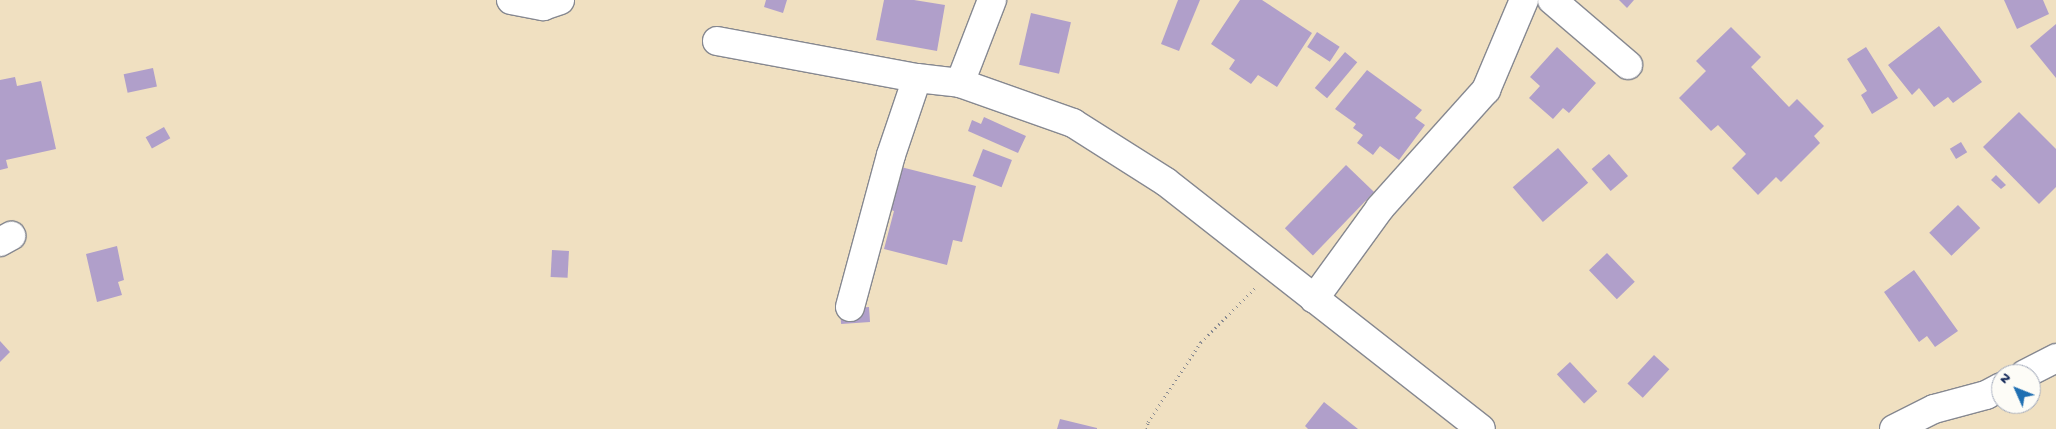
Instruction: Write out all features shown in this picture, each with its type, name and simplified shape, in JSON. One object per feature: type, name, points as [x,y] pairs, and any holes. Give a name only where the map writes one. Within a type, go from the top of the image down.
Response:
[{"type":"street","points":[[511,0],[543,6],[560,0]]},
{"type":"street","points":[[960,83],[992,0]]},
{"type":"street","points":[[1314,299],[1380,208],[1486,90],[1524,0]]},
{"type":"street","points":[[1552,0],[1628,65]]},
{"type":"street","points":[[717,41],[917,78],[960,83],[1073,123],[1166,182],[1481,429]]},
{"type":"street","points":[[850,307],[890,155],[917,78]]},
{"type":"street","points":[[2041,366],[2056,358]]},
{"type":"street","points":[[1894,429],[1934,409],[1991,392]]},
{"type":"path","points":[[1147,429],[1148,422],[1201,342],[1274,268]]},
{"type":"building","points":[[766,0],[787,0],[783,13],[764,7]]},
{"type":"building","points":[[884,0],[914,0],[945,5],[937,51],[876,40]]},
{"type":"building","points":[[1178,0],[1200,0],[1179,51],[1161,44]]},
{"type":"building","points":[[1240,0],[1262,0],[1312,33],[1277,87],[1258,75],[1251,84],[1229,69],[1235,60],[1211,44]]},
{"type":"building","points":[[1619,0],[1634,0],[1627,8]]},
{"type":"building","points":[[2004,0],[2043,0],[2049,14],[2017,29]]},
{"type":"building","points":[[1031,13],[1071,22],[1059,74],[1019,65]]},
{"type":"building","points":[[2056,24],[2056,78],[2030,46]]},
{"type":"building","points":[[1939,26],[1982,82],[1953,103],[1948,97],[1934,107],[1919,88],[1912,95],[1888,65]]},
{"type":"building","points":[[1731,27],[1761,57],[1751,67],[1789,107],[1797,99],[1824,126],[1814,136],[1820,143],[1781,182],[1776,177],[1758,195],[1732,168],[1746,154],[1718,125],[1711,131],[1679,98],[1706,71],[1696,61]]},
{"type":"building","points":[[1317,32],[1340,47],[1330,62],[1307,47]]},
{"type":"building","points":[[1557,47],[1596,83],[1569,113],[1563,108],[1553,119],[1529,98],[1540,86],[1530,77]]},
{"type":"building","points":[[1866,47],[1898,98],[1872,114],[1861,95],[1867,91],[1847,59]]},
{"type":"building","points":[[1345,52],[1357,62],[1327,98],[1315,88]]},
{"type":"building","points":[[153,68],[157,87],[128,93],[124,74]]},
{"type":"building","points":[[1367,70],[1422,110],[1415,118],[1425,125],[1399,160],[1380,146],[1373,155],[1357,143],[1363,135],[1353,128],[1356,124],[1335,109]]},
{"type":"building","points":[[15,77],[17,86],[41,81],[56,149],[6,160],[8,168],[0,170],[0,80]]},
{"type":"building","points":[[2019,112],[2056,149],[2056,187],[2039,204],[1983,147]]},
{"type":"building","points":[[984,117],[1026,136],[1018,153],[968,131],[972,120],[981,124]]},
{"type":"building","points":[[164,127],[170,138],[152,149],[146,137]]},
{"type":"building","points":[[1961,142],[1967,152],[1956,159],[1950,149]]},
{"type":"building","points":[[1558,148],[1588,183],[1543,222],[1513,187]]},
{"type":"building","points":[[983,149],[1012,160],[1002,187],[973,176]]},
{"type":"building","points":[[1609,154],[1628,176],[1611,191],[1592,169]]},
{"type":"building","points":[[893,165],[976,186],[962,242],[953,240],[947,265],[884,249],[894,211],[888,209]]},
{"type":"building","points":[[1346,165],[1374,192],[1313,255],[1285,228]]},
{"type":"building","points":[[1996,175],[2006,185],[2001,189],[1991,180]]},
{"type":"building","points":[[1958,205],[1980,228],[1951,256],[1929,233]]},
{"type":"building","points":[[117,246],[124,280],[118,282],[122,295],[97,302],[86,254]]},
{"type":"building","points":[[552,250],[569,251],[568,278],[551,277]]},
{"type":"building","points":[[1607,253],[1635,282],[1617,299],[1589,270]]},
{"type":"building","points":[[1914,270],[1958,331],[1935,347],[1927,336],[1919,342],[1884,292]]},
{"type":"building","points":[[869,307],[870,322],[841,324],[840,309]]},
{"type":"building","points":[[0,341],[10,352],[0,362]]},
{"type":"building","points":[[1654,355],[1669,369],[1643,398],[1627,384]]},
{"type":"building","points":[[1570,362],[1597,391],[1584,404],[1557,374]]},
{"type":"building","points":[[1324,402],[1358,429],[1308,429],[1305,426]]},
{"type":"building","points":[[1060,419],[1097,428],[1097,429],[1057,429]]}]
